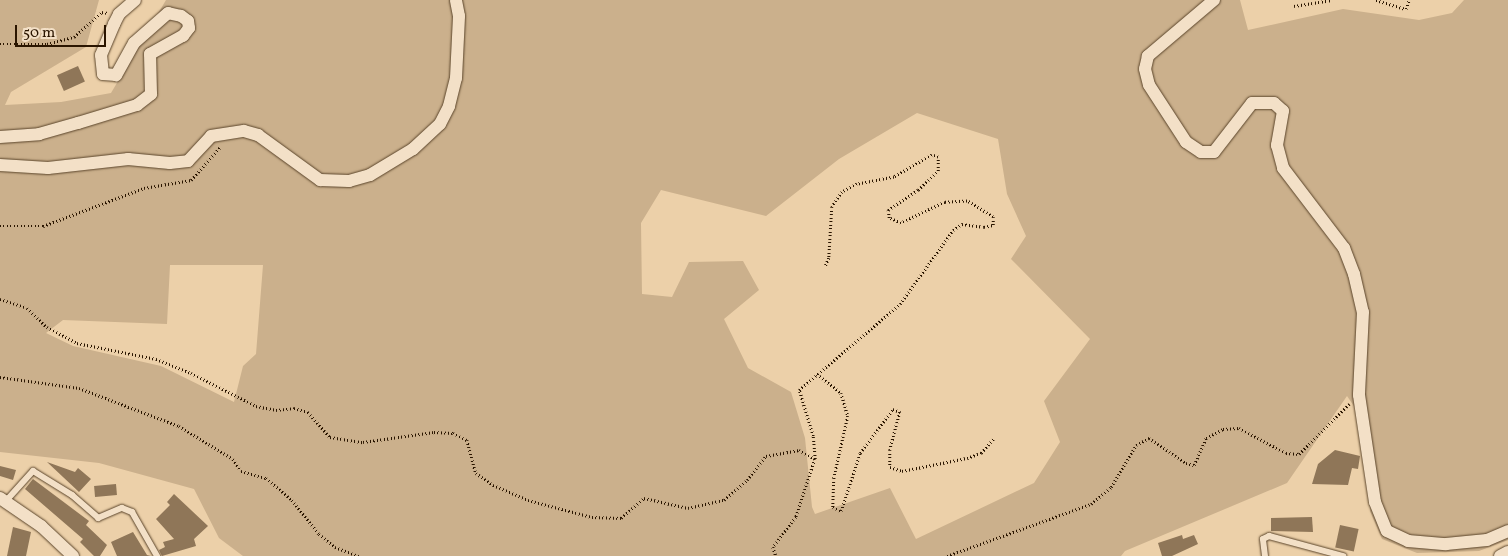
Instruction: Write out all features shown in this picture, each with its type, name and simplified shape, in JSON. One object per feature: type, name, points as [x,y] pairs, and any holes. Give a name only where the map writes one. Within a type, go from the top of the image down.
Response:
[{"type":"street","points":[[0,137],[38,134],[78,123],[137,105],[151,94],[150,54],[183,36],[189,28],[188,21],[176,13],[164,16],[134,43],[116,75],[103,74],[101,55],[119,14],[135,0]]},
{"type":"street","points":[[0,165],[48,168],[128,159],[170,163],[188,161],[211,136],[244,131],[258,135],[320,180],[349,182],[370,175],[414,149],[440,124],[449,106],[456,78],[459,16],[456,0]]},
{"type":"street","points":[[1214,0],[1148,56],[1145,69],[1149,85],[1186,142],[1201,152],[1214,152],[1252,104],[1274,103],[1283,111],[1277,145],[1283,168],[1344,248],[1354,274],[1363,312],[1359,394],[1374,502],[1387,531],[1408,541],[1446,544],[1487,540],[1508,531]]},
{"type":"street","points":[[3,500],[41,526],[73,556]]},
{"type":"street","points":[[1500,556],[1508,552]]},
{"type":"lane","points":[[3,500],[33,471],[72,495],[98,518],[122,508],[132,512],[157,556]]},
{"type":"lane","points":[[1265,556],[1263,539],[1269,536],[1343,556]]},
{"type":"path","points":[[1294,6],[1332,0]]},
{"type":"path","points":[[1376,0],[1406,9],[1409,0]]},
{"type":"path","points":[[0,44],[47,44],[74,37],[102,12],[119,14]]},
{"type":"path","points":[[0,226],[43,226],[144,188],[190,180],[202,170],[230,132]]},
{"type":"path","points":[[776,556],[773,547],[796,517],[815,459],[813,436],[799,390],[900,304],[952,230],[962,224],[993,225],[993,216],[967,200],[945,202],[901,223],[889,218],[888,210],[918,190],[938,171],[938,157],[932,155],[894,177],[857,184],[842,192],[832,207],[829,258],[825,267]]},
{"type":"path","points":[[0,299],[28,308],[47,327],[77,343],[156,359],[191,373],[256,406],[276,410],[294,408],[308,412],[330,436],[363,442],[434,432],[453,434],[467,440],[476,473],[493,485],[528,500],[592,517],[621,518],[644,498],[688,508],[724,500],[747,480],[766,456],[799,450],[815,459]]},
{"type":"path","points":[[817,374],[841,393],[848,416],[834,478],[833,508],[841,511],[860,452],[893,409],[900,412],[890,450],[890,466],[902,471],[967,458],[981,453],[994,438]]},
{"type":"path","points":[[0,377],[79,388],[179,426],[233,459],[241,471],[266,478],[292,500],[318,534],[335,547],[359,556]]},
{"type":"path","points":[[946,556],[1091,504],[1111,487],[1136,445],[1149,438],[1186,464],[1194,465],[1206,438],[1223,429],[1239,428],[1286,453],[1298,454],[1359,394]]},
{"type":"shaded area","points":[[0,0],[99,0],[86,47],[11,92],[5,105],[61,102],[111,93],[166,0],[1240,0],[1248,30],[1343,9],[1419,20],[1452,13],[1464,0],[1508,0],[1508,540],[1479,551],[1417,553],[1382,539],[1370,511],[1369,428],[1347,396],[1287,483],[1125,551],[1121,556],[243,556],[219,538],[194,489],[99,463],[0,452]],"holes":[[[917,113],[998,139],[1007,194],[1026,236],[1011,259],[1090,339],[1044,401],[1060,442],[1034,483],[916,539],[890,488],[815,514],[812,507],[805,438],[791,392],[748,368],[724,319],[759,290],[743,261],[689,262],[672,297],[642,294],[641,223],[661,190],[766,216],[839,159]],[[170,265],[263,265],[256,354],[243,366],[234,402],[161,366],[73,346],[46,333],[63,320],[167,324]]]},
{"type":"building","points":[[78,66],[85,82],[64,91],[57,75]]},
{"type":"building","points":[[1335,450],[1360,456],[1358,469],[1352,468],[1348,485],[1312,484],[1318,464]]},
{"type":"building","points":[[47,462],[75,472],[78,468],[91,479],[79,492]]},
{"type":"building","points":[[0,466],[16,470],[13,480],[0,476]]},
{"type":"building","points":[[33,479],[89,521],[86,525],[107,545],[100,556],[94,556],[80,542],[83,539],[25,489]]},
{"type":"building","points":[[116,484],[117,495],[95,497],[94,486]]},
{"type":"building","points":[[174,494],[208,526],[194,539],[196,546],[162,556],[159,550],[165,547],[163,542],[174,539],[156,519],[170,505],[167,502]]},
{"type":"building","points":[[1312,517],[1313,532],[1271,531],[1271,518]]},
{"type":"building","points":[[1340,525],[1359,529],[1354,551],[1335,547]]},
{"type":"building","points":[[13,527],[31,532],[26,556],[7,556]]},
{"type":"building","points":[[133,532],[147,555],[151,556],[117,556],[111,542]]},
{"type":"building","points":[[1182,535],[1183,539],[1194,535],[1198,544],[1172,556],[1162,556],[1158,543]]}]
